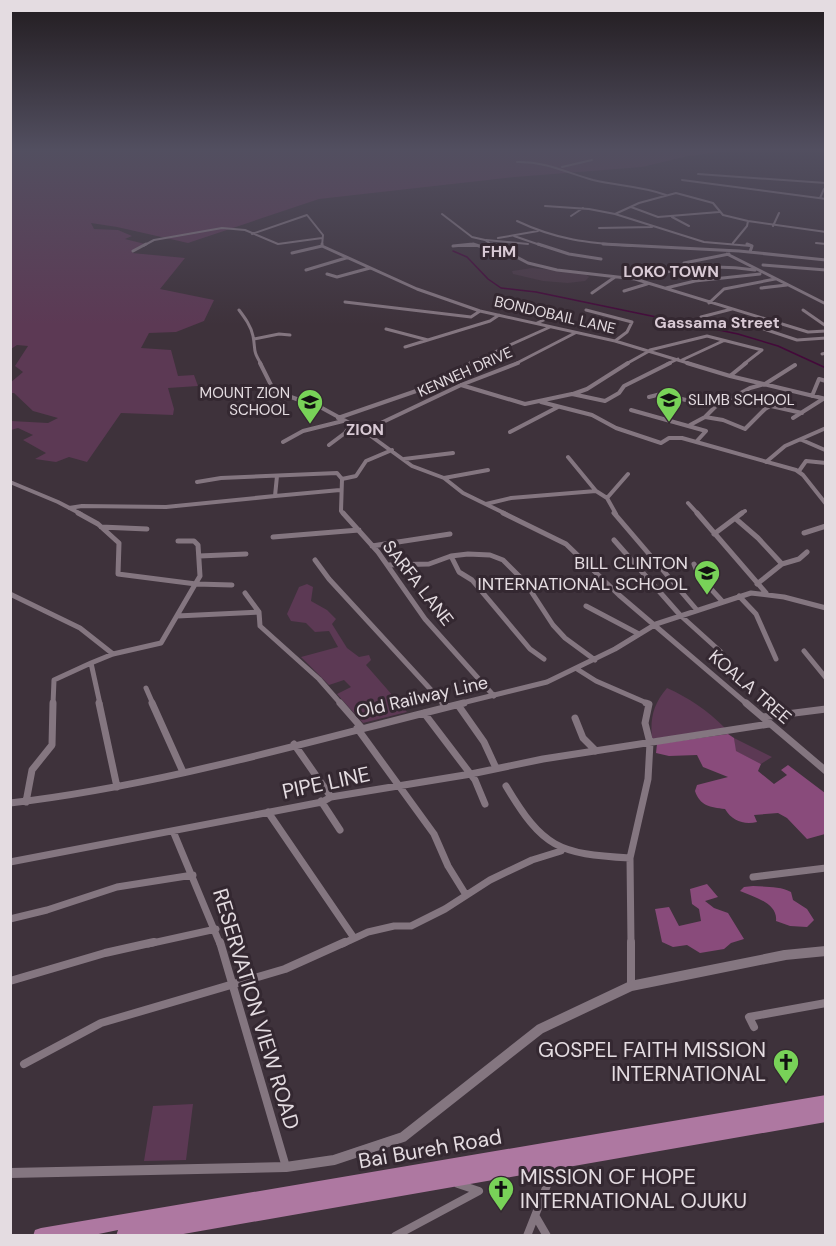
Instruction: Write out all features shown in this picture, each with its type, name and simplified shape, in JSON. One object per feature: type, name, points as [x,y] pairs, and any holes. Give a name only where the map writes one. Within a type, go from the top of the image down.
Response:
[{"type":"highway","name":"Bai Bureh Road","points":[[41,1236],[825,1102]]},
{"type":"highway","name":"Bai Bureh Road","points":[[123,1236],[825,1114]]},
{"type":"street","points":[[571,216],[581,209]]},
{"type":"street","points":[[589,209],[615,214],[704,242],[750,245],[752,246],[750,252]]},
{"type":"street","points":[[615,214],[626,209]]},
{"type":"street","points":[[636,209],[653,216],[671,217],[718,212],[773,226],[825,232]]},
{"type":"street","points":[[773,226],[779,213]]},
{"type":"street","points":[[442,214],[472,237],[535,244]]},
{"type":"street","points":[[252,234],[298,216],[308,215],[323,235],[322,246],[292,253]]},
{"type":"street","points":[[671,217],[689,226]]},
{"type":"street","points":[[517,221],[563,240],[583,243],[739,251],[825,260]]},
{"type":"street","points":[[733,243],[747,226],[748,221]]},
{"type":"street","points":[[599,228],[657,227]]},
{"type":"street","points":[[132,251],[151,241],[196,231],[228,228],[278,244],[322,238]]},
{"type":"street","points":[[490,240],[538,231]]},
{"type":"street","points":[[514,236],[569,254],[601,259]]},
{"type":"street","points":[[485,240],[509,255],[557,270],[635,279],[811,333],[825,330]]},
{"type":"street","points":[[816,243],[825,244]]},
{"type":"street","points":[[453,246],[473,244],[495,253],[509,255]]},
{"type":"street","name":"BONDOBAIL LANE","points":[[322,246],[417,289],[480,311],[615,341],[730,376],[824,399]]},
{"type":"street","points":[[684,263],[739,251]]},
{"type":"street","points":[[727,254],[750,264],[762,274],[825,303]]},
{"type":"street","points":[[778,255],[778,267]]},
{"type":"street","points":[[306,270],[346,258]]},
{"type":"street","points":[[635,279],[664,272],[724,265],[755,270]]},
{"type":"street","points":[[763,265],[825,270]]},
{"type":"street","points":[[327,274],[337,277],[370,268]]},
{"type":"street","points":[[664,288],[695,281],[762,274]]},
{"type":"street","points":[[592,292],[615,277]]},
{"type":"street","points":[[709,303],[724,289],[776,279]]},
{"type":"street","points":[[624,291],[648,283]]},
{"type":"street","points":[[761,288],[788,285]]},
{"type":"street","points":[[345,302],[384,309],[443,312],[471,317],[480,311]]},
{"type":"street","points":[[701,317],[720,314],[732,309]]},
{"type":"street","name":"KOALA TREE","points":[[239,310],[244,315],[254,339],[253,350],[274,391],[322,408],[364,431],[421,470],[444,478],[463,493],[566,544],[619,595],[656,624],[825,771]]},
{"type":"street","points":[[586,310],[632,322],[627,332],[615,341]]},
{"type":"street","points":[[803,310],[825,326]]},
{"type":"street","points":[[405,347],[490,321],[500,314]]},
{"type":"street","points":[[537,323],[555,315]]},
{"type":"street","points":[[284,442],[303,430],[341,419],[427,386],[482,357],[550,327]]},
{"type":"street","points":[[758,327],[797,340],[825,338]]},
{"type":"street","points":[[386,329],[430,340]]},
{"type":"street","name":"KENNEH DRIVE","points":[[364,431],[461,385],[508,368],[575,333]]},
{"type":"street","points":[[254,339],[279,334],[290,335]]},
{"type":"street","points":[[461,385],[525,404],[588,389],[610,373],[650,350],[670,343],[707,336],[762,350],[730,376]]},
{"type":"street","points":[[572,394],[604,401],[619,393],[624,386],[723,341]]},
{"type":"street","points":[[690,424],[705,417],[715,407],[750,388],[765,384],[795,365]]},
{"type":"street","points":[[812,396],[817,381],[819,379],[825,381]]},
{"type":"street","points":[[650,397],[654,394],[661,394],[715,407]]},
{"type":"street","points":[[794,418],[824,399]]},
{"type":"street","points":[[705,417],[723,420],[747,429],[778,401]]},
{"type":"street","points":[[541,402],[592,416],[616,428],[661,442],[669,438],[696,442],[799,471],[825,504]]},
{"type":"street","points":[[771,406],[802,413]]},
{"type":"street","points":[[510,432],[558,407]]},
{"type":"street","points":[[632,410],[690,424],[706,431],[696,442]]},
{"type":"street","points":[[329,446],[345,433],[351,424]]},
{"type":"street","points":[[766,462],[771,455],[825,428]]},
{"type":"street","points":[[802,440],[825,450]]},
{"type":"street","points":[[196,482],[221,478],[337,473],[342,479],[356,476],[359,466],[368,457],[392,450]]},
{"type":"street","points":[[404,459],[453,453]]},
{"type":"street","points":[[799,471],[812,454]]},
{"type":"street","points":[[568,457],[596,491],[607,498],[612,510],[696,609]]},
{"type":"street","points":[[819,462],[824,457]]},
{"type":"street","points":[[806,461],[825,464]]},
{"type":"street","points":[[444,478],[488,470]]},
{"type":"street","points":[[607,498],[628,474]]},
{"type":"street","points":[[274,496],[277,476]]},
{"type":"street","name":"SARFA LANE","points":[[342,479],[341,511],[387,565],[425,619],[494,696]]},
{"type":"street","points":[[10,482],[69,508],[101,526],[119,543],[118,574],[196,584],[232,585]]},
{"type":"street","points":[[69,508],[77,506],[117,508],[178,506],[340,490]]},
{"type":"street","points":[[486,504],[511,498],[596,491]]},
{"type":"street","points":[[688,503],[766,593]]},
{"type":"street","points":[[714,534],[746,511]]},
{"type":"street","points":[[736,519],[758,538],[782,564]]},
{"type":"street","points":[[101,526],[147,529]]},
{"type":"street","points":[[804,533],[825,526]]},
{"type":"street","points":[[273,537],[359,530]]},
{"type":"street","points":[[372,546],[450,534]]},
{"type":"street","points":[[614,540],[680,615],[721,652]]},
{"type":"street","points":[[26,802],[27,782],[34,764],[52,745],[54,680],[113,654],[157,645],[200,576],[196,542],[178,541]]},
{"type":"street","points":[[757,584],[782,564],[799,558],[807,552]]},
{"type":"street","points":[[199,556],[246,554]]},
{"type":"street","points":[[387,565],[429,564],[451,556],[490,555],[503,560],[525,582],[553,625],[565,638],[595,660]]},
{"type":"street","points":[[451,556],[459,572],[472,580],[530,649],[544,660]]},
{"type":"street","points":[[315,560],[329,579],[447,707]]},
{"type":"street","points":[[694,564],[699,576],[722,601]]},
{"type":"street","points":[[245,593],[259,612],[260,626],[319,680],[359,727],[434,834],[448,866],[466,895]]},
{"type":"street","name":"Old Railway Line","points":[[10,803],[79,795],[117,787],[547,682],[595,660],[656,624],[696,609],[751,593],[766,593],[825,608]]},
{"type":"street","points":[[10,594],[90,635],[107,646],[113,654]]},
{"type":"street","points":[[739,596],[756,614],[776,659]]},
{"type":"street","points":[[586,606],[639,634]]},
{"type":"street","points":[[177,616],[259,612]]},
{"type":"street","points":[[804,651],[825,678]]},
{"type":"street","points":[[91,663],[117,787]]},
{"type":"street","points":[[577,669],[596,681],[649,704],[645,723],[650,743],[650,761],[644,805],[637,824],[630,858],[631,986]]},
{"type":"street","points":[[146,688],[183,772]]},
{"type":"street","points":[[458,705],[484,742],[496,768]]},
{"type":"street","points":[[763,717],[825,709]]},
{"type":"street","points":[[424,713],[471,774],[484,804]]},
{"type":"street","points":[[575,718],[583,738],[596,751]]},
{"type":"street","name":"PIPE LINE","points":[[10,862],[268,812],[331,797],[596,751],[770,724]]},
{"type":"street","points":[[294,744],[331,797]]},
{"type":"street","points":[[506,786],[528,822],[561,851],[583,856],[630,858]]},
{"type":"street","points":[[321,801],[340,830]]},
{"type":"street","points":[[268,812],[354,939]]},
{"type":"street","name":"RESERVATION VIEW ROAD","points":[[173,831],[216,928],[286,1167]]},
{"type":"street","points":[[24,1064],[101,1023],[285,969],[368,932],[394,926],[411,926],[490,880],[532,860],[561,851]]},
{"type":"street","points":[[753,877],[769,873],[825,868]]},
{"type":"street","points":[[10,919],[47,910],[117,887],[193,875]]},
{"type":"street","points":[[10,981],[105,953],[216,928]]},
{"type":"street","points":[[10,1173],[286,1167],[334,1160],[403,1137],[540,1029],[631,986],[785,955],[825,951]]},
{"type":"street","points":[[754,1027],[749,1017],[825,1003]]},
{"type":"street","points":[[527,1236],[556,1161]]},
{"type":"street","points":[[395,1236],[479,1191],[444,1179]]},
{"type":"street","points":[[536,1217],[547,1236]]},
{"type":"shaded area","points":[[11,209],[289,209],[188,243],[91,223],[94,229],[118,230],[132,236],[125,239],[145,244],[132,253],[185,258],[160,289],[214,300],[204,321],[176,332],[149,333],[141,348],[171,350],[178,376],[194,375],[198,386],[168,388],[174,409],[173,415],[121,413],[87,462],[69,457],[56,462],[35,459],[46,453],[23,440],[33,435],[18,428],[11,430],[11,421],[48,423],[58,418],[33,411],[14,393],[11,393],[10,383],[23,372],[15,366],[28,346],[17,345],[11,349]]},
{"type":"shaded area","points":[[532,268],[585,273],[589,277],[585,281],[568,283],[543,281],[513,274],[512,271]]},
{"type":"shaded area","points":[[307,584],[313,587],[311,601],[327,610],[336,619],[332,624],[347,648],[359,657],[369,655],[371,660],[366,665],[407,712],[363,723],[337,694],[351,687],[344,680],[329,685],[301,657],[338,647],[329,631],[315,632],[306,623],[291,621],[287,614],[299,587]]},
{"type":"shaded area","points":[[667,688],[698,705],[725,728],[652,739],[654,712],[658,700]]},
{"type":"shaded area","points":[[728,734],[734,738],[736,751],[761,764],[758,771],[774,784],[787,775],[781,770],[788,765],[825,793],[825,834],[807,839],[787,818],[778,813],[754,815],[757,822],[739,821],[731,817],[725,809],[703,803],[695,791],[697,785],[728,777],[703,767],[697,755],[669,756],[656,753],[657,744]]},
{"type":"shaded area","points":[[734,738],[772,757],[761,764],[735,751]]},
{"type":"shaded area","points":[[707,884],[718,897],[705,901],[714,908],[728,913],[744,939],[731,943],[724,949],[700,953],[687,945],[673,947],[662,942],[655,909],[669,907],[679,926],[701,921],[699,909],[692,904],[690,889]]},
{"type":"shaded area","points":[[753,886],[791,892],[793,900],[807,909],[814,920],[807,927],[790,926],[776,921],[776,915],[769,905],[740,891],[744,887]]},
{"type":"shaded area","points":[[193,1104],[186,1160],[144,1161],[153,1106]]},
{"type":"waterway","points":[[453,251],[467,257],[488,279],[501,288],[536,292],[738,334],[778,346],[826,368]]},
{"type":"place","name":"SLIMB SCHOOL","points":[[669,423]]},
{"type":"place","name":"MOUNT ZION SCHOOL","points":[[310,425]]},
{"type":"place","name":"BILL CLINTON INTERNATIONAL SCHOOL","points":[[707,596]]},
{"type":"place","name":"GOSPEL FAITH MISSION INTERNATIONAL","points":[[786,1085]]},
{"type":"place","name":"MISSION OF HOPE INTERNATIONAL OJUKU","points":[[501,1212]]},
{"type":"district","name":"FHM","points":[[499,251]]},
{"type":"district","name":"LOKO TOWN","points":[[671,271]]},
{"type":"district","name":"Gassama Street","points":[[717,322]]},
{"type":"district","name":"ZION","points":[[365,429]]}]
